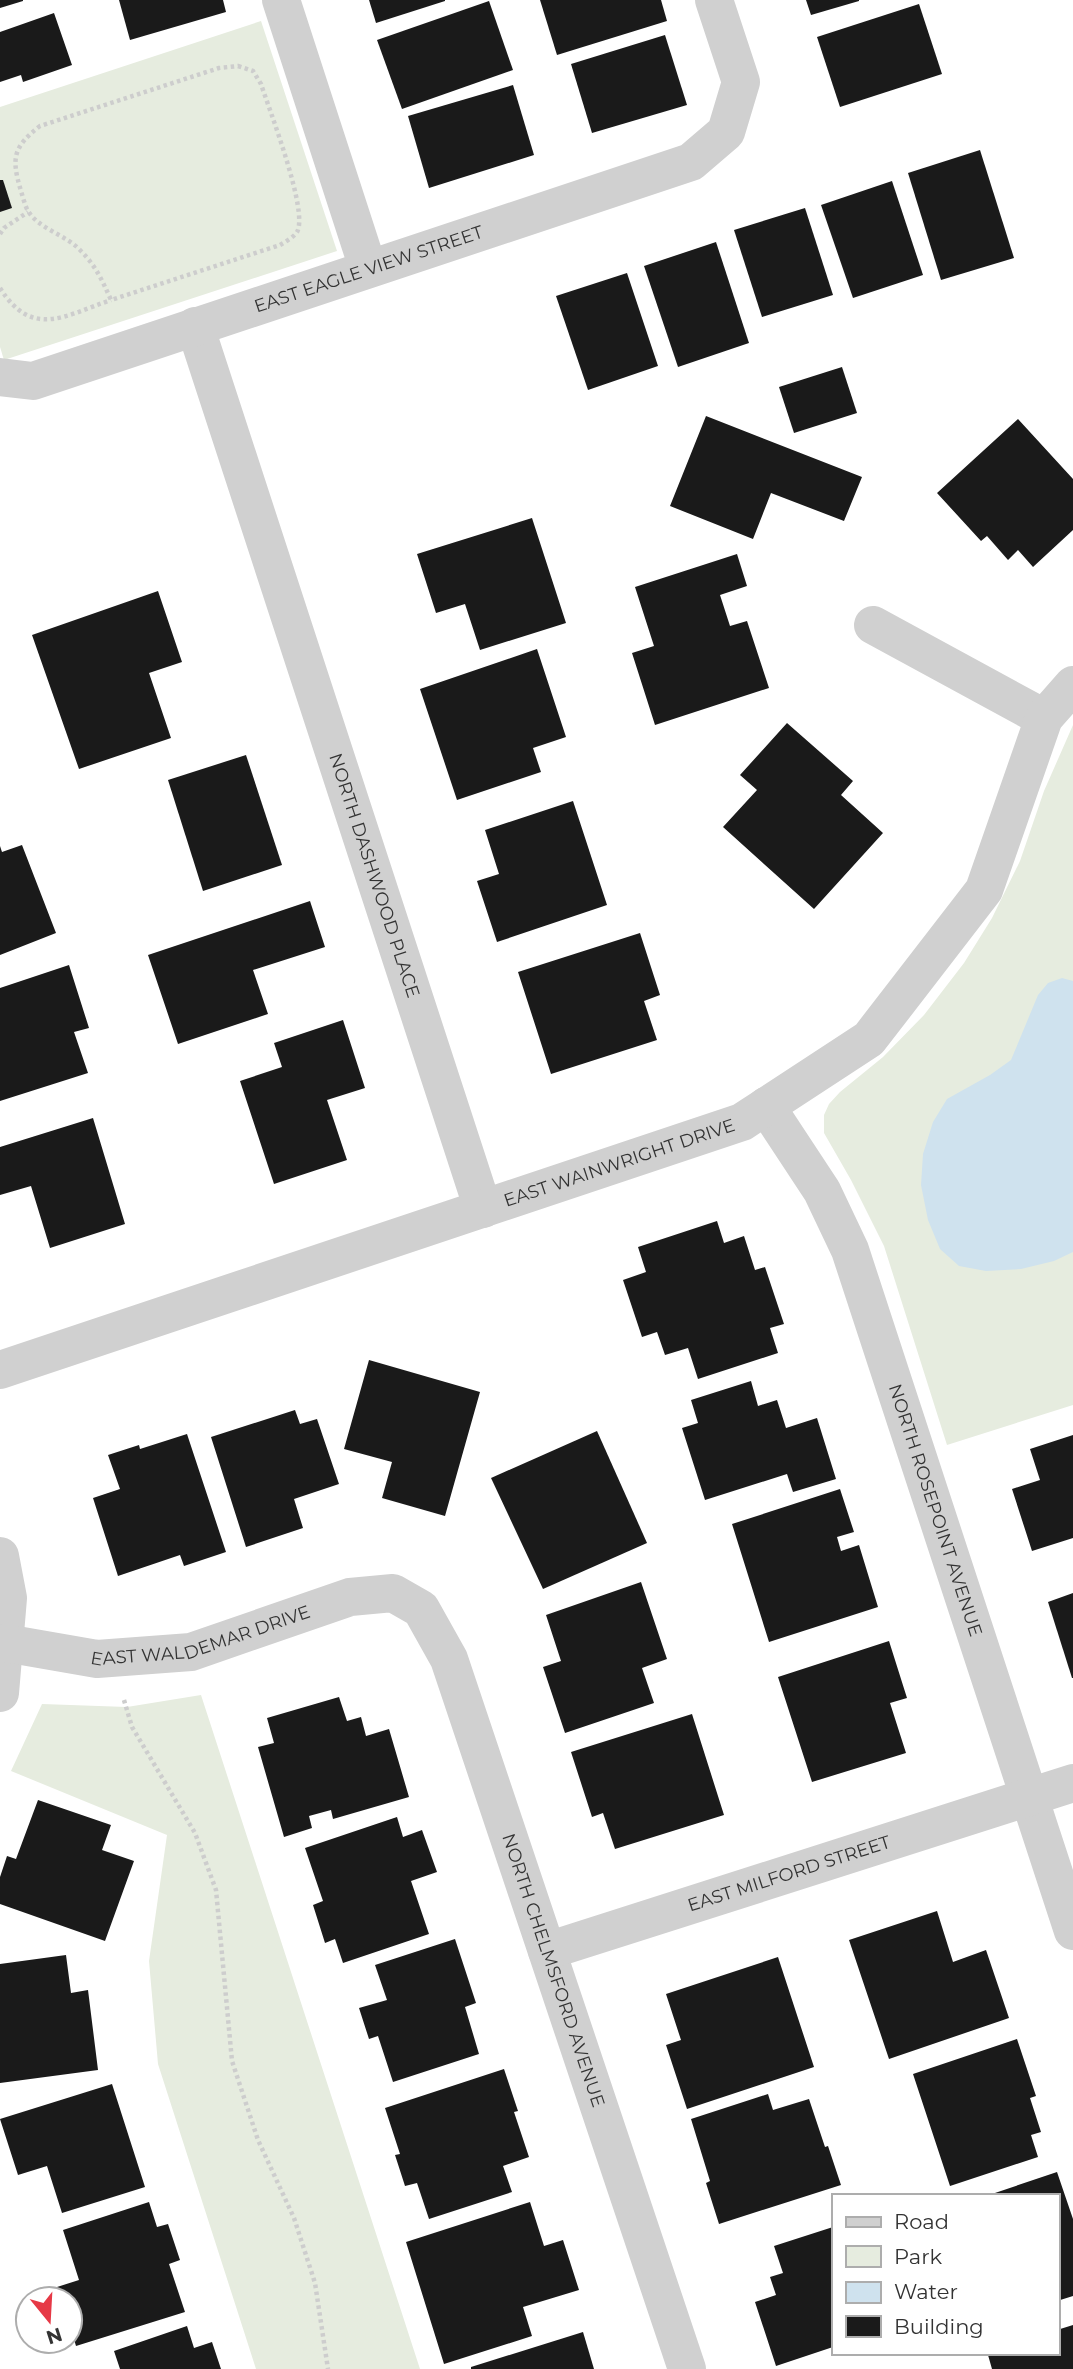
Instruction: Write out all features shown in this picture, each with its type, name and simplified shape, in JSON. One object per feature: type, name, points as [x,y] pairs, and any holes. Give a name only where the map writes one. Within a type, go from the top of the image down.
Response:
[{"type":"street","points":[[281,0],[368,268]]},
{"type":"street","name":"EAST EAGLE VIEW STREET","points":[[0,377],[33,381],[691,162],[726,132],[741,82],[714,0]]},
{"type":"street","name":"NORTH DASHWOOD PLACE","points":[[195,326],[483,1209]]},
{"type":"street","points":[[873,625],[1044,718]]},
{"type":"street","name":"EAST WAINWRIGHT DRIVE","points":[[0,1370],[742,1122],[869,1039],[984,890],[1044,718],[1073,685]]},
{"type":"street","name":"NORTH ROSEPOINT AVENUE","points":[[766,1106],[822,1191],[850,1250],[1073,1931]]},
{"type":"street","points":[[0,1556],[8,1598],[0,1693]]},
{"type":"street","name":"EAST WALDEMAR DRIVE","points":[[5,1643],[97,1660],[191,1652],[349,1597],[393,1593]]},
{"type":"street","name":"NORTH CHELMSFORD AVENUE","points":[[393,1593],[421,1609],[449,1659],[687,2369]]},
{"type":"street","name":"EAST MILFORD STREET","points":[[547,1951],[1073,1783]]},
{"type":"path","points":[[0,288],[10,303],[28,317],[48,321],[280,245],[297,232],[301,214],[297,195],[261,84],[253,71],[238,66],[219,68],[40,126],[24,138],[15,155],[16,173],[28,212],[78,247],[99,271],[111,300]]},
{"type":"path","points":[[0,234],[4,228],[28,212]]},
{"type":"path","points":[[124,1700],[132,1727],[195,1833],[216,1890],[232,2061],[258,2140],[294,2218],[315,2283],[328,2369]]},
{"type":"green space","points":[[261,21],[337,251],[4,360],[0,347],[0,107]]},
{"type":"green space","points":[[1073,725],[1073,1405],[947,1445],[884,1246],[824,1133],[824,1115],[829,1104],[840,1092],[883,1057],[924,1015],[964,963],[992,918],[1020,861],[1044,791]]},
{"type":"green space","points":[[201,1695],[420,2369],[256,2369],[158,2064],[149,1961],[167,1835],[11,1771],[42,1704],[127,1707]]},
{"type":"water","points":[[1062,978],[1073,981],[1073,1252],[1054,1261],[1021,1269],[986,1271],[959,1266],[940,1249],[928,1220],[921,1185],[923,1154],[933,1122],[947,1099],[1011,1060],[1038,995],[1048,983]]},
{"type":"building","points":[[0,0],[23,0],[23,1],[0,8]]},
{"type":"building","points":[[119,0],[223,0],[226,12],[130,40]]},
{"type":"building","points":[[369,0],[445,0],[445,1],[376,23]]},
{"type":"building","points":[[540,0],[661,0],[667,21],[557,55]]},
{"type":"building","points":[[806,0],[859,0],[859,1],[811,15]]},
{"type":"building","points":[[489,1],[513,70],[402,109],[377,40]]},
{"type":"building","points":[[919,4],[942,74],[840,107],[817,37]]},
{"type":"building","points":[[54,13],[72,65],[23,82],[21,75],[0,82],[0,32]]},
{"type":"building","points":[[665,35],[687,105],[592,133],[571,64]]},
{"type":"building","points":[[513,85],[534,155],[429,188],[408,116]]},
{"type":"building","points":[[980,150],[1014,258],[941,280],[908,173]]},
{"type":"building","points":[[0,180],[3,180],[12,208],[0,212]]},
{"type":"building","points":[[892,181],[923,275],[853,298],[821,205]]},
{"type":"building","points":[[805,208],[833,295],[762,317],[734,230]]},
{"type":"building","points":[[716,242],[749,343],[678,367],[644,266]]},
{"type":"building","points":[[627,273],[658,366],[588,390],[556,296]]},
{"type":"building","points":[[842,367],[857,413],[794,433],[779,387]]},
{"type":"building","points":[[706,416],[862,477],[844,521],[771,493],[753,539],[670,506]]},
{"type":"building","points":[[1018,419],[1073,479],[1073,530],[1033,567],[1018,550],[1008,560],[987,536],[981,541],[937,493]]},
{"type":"building","points":[[532,518],[566,623],[480,650],[465,604],[436,613],[417,554]]},
{"type":"building","points":[[737,554],[747,586],[720,595],[730,626],[747,621],[769,688],[655,725],[632,653],[654,646],[635,587]]},
{"type":"building","points":[[158,591],[182,662],[149,673],[171,738],[79,769],[32,635]]},
{"type":"building","points":[[537,649],[566,737],[533,748],[541,772],[457,800],[420,689]]},
{"type":"building","points":[[787,723],[853,781],[841,795],[883,833],[814,909],[723,827],[757,790],[740,775]]},
{"type":"building","points":[[246,755],[282,865],[203,891],[168,780]]},
{"type":"building","points":[[573,801],[607,905],[497,942],[477,881],[499,874],[485,830]]},
{"type":"building","points":[[22,845],[56,933],[0,955],[0,846],[2,852]]},
{"type":"building","points":[[310,901],[325,947],[253,970],[268,1014],[178,1044],[148,955]]},
{"type":"building","points":[[640,933],[660,995],[644,1001],[657,1040],[551,1074],[518,972]]},
{"type":"building","points":[[69,965],[89,1028],[74,1032],[88,1073],[0,1101],[0,988]]},
{"type":"building","points":[[343,1020],[365,1088],[327,1100],[347,1160],[274,1184],[240,1081],[282,1067],[274,1043]]},
{"type":"building","points":[[93,1118],[125,1224],[50,1248],[31,1186],[0,1195],[0,1147]]},
{"type":"building","points":[[717,1221],[724,1243],[744,1236],[755,1270],[765,1267],[784,1324],[770,1328],[778,1353],[698,1379],[688,1348],[665,1355],[657,1332],[642,1337],[623,1280],[646,1272],[638,1247]]},
{"type":"building","points":[[369,1360],[480,1392],[445,1516],[382,1498],[392,1462],[344,1449]]},
{"type":"building","points":[[751,1381],[758,1406],[777,1400],[786,1428],[817,1418],[836,1479],[793,1492],[787,1474],[705,1500],[682,1428],[698,1423],[691,1400]]},
{"type":"building","points":[[295,1410],[300,1424],[317,1419],[339,1484],[294,1499],[303,1528],[246,1547],[211,1437]]},
{"type":"building","points":[[597,1431],[647,1543],[543,1589],[491,1478]]},
{"type":"building","points":[[187,1434],[226,1552],[184,1566],[180,1555],[118,1576],[93,1498],[120,1489],[108,1455],[139,1445],[140,1449]]},
{"type":"building","points":[[1073,1435],[1073,1538],[1032,1551],[1012,1489],[1040,1480],[1030,1449]]},
{"type":"building","points":[[840,1489],[854,1532],[837,1537],[841,1551],[859,1545],[878,1607],[769,1642],[732,1524]]},
{"type":"building","points":[[641,1582],[667,1659],[642,1668],[654,1703],[565,1733],[543,1667],[561,1661],[546,1615]]},
{"type":"building","points":[[1073,1593],[1073,1678],[1072,1678],[1048,1602]]},
{"type":"building","points":[[889,1641],[907,1698],[890,1703],[906,1753],[812,1782],[778,1677]]},
{"type":"building","points":[[339,1697],[347,1721],[361,1717],[366,1736],[389,1729],[409,1797],[333,1819],[331,1810],[309,1816],[312,1828],[284,1837],[258,1747],[274,1743],[267,1718]]},
{"type":"building","points":[[692,1714],[724,1815],[615,1849],[603,1813],[592,1817],[571,1752]]},
{"type":"building","points":[[38,1800],[111,1825],[102,1850],[134,1861],[105,1941],[0,1904],[0,1877],[7,1856],[16,1859]]},
{"type":"building","points":[[397,1817],[403,1837],[422,1830],[437,1872],[411,1881],[429,1934],[343,1963],[335,1939],[325,1943],[313,1905],[323,1901],[305,1848]]},
{"type":"building","points":[[937,1911],[953,1962],[986,1950],[1009,2018],[889,2059],[849,1940]]},
{"type":"building","points":[[455,1939],[476,2003],[465,2007],[479,2054],[393,2082],[378,2036],[369,2039],[359,2008],[387,2000],[375,1965]]},
{"type":"building","points":[[66,1955],[71,1993],[88,1990],[98,2070],[0,2083],[0,1964]]},
{"type":"building","points":[[778,1957],[814,2067],[687,2109],[666,2045],[681,2040],[666,1994]]},
{"type":"building","points":[[1017,2039],[1036,2096],[1030,2098],[1041,2132],[1031,2135],[1038,2157],[950,2186],[913,2074]]},
{"type":"building","points":[[504,2069],[518,2111],[514,2112],[529,2157],[503,2166],[512,2192],[429,2219],[417,2183],[405,2186],[395,2155],[400,2154],[385,2108]]},
{"type":"building","points":[[112,2084],[145,2187],[62,2213],[47,2166],[18,2175],[0,2119]]},
{"type":"building","points":[[768,2094],[773,2110],[809,2099],[841,2185],[719,2224],[706,2183],[710,2181],[691,2119]]},
{"type":"building","points":[[1057,2172],[1073,2219],[1073,2296],[1059,2300],[1059,2194],[992,2194]]},
{"type":"building","points":[[149,2202],[157,2227],[168,2224],[180,2260],[169,2264],[185,2312],[84,2344],[84,2285],[63,2285],[79,2280],[63,2230]]},
{"type":"building","points":[[530,2202],[544,2246],[563,2240],[579,2290],[523,2307],[532,2336],[444,2364],[406,2242]]},
{"type":"building","points":[[832,2227],[832,2347],[776,2366],[755,2302],[776,2295],[770,2277],[783,2273],[774,2246]]},
{"type":"building","points":[[1073,2325],[1073,2369],[992,2369],[988,2355],[1059,2355],[1059,2329]]},
{"type":"building","points":[[187,2326],[194,2348],[212,2342],[221,2369],[120,2369],[114,2351]]},
{"type":"building","points":[[583,2332],[594,2369],[471,2369],[471,2367]]}]
